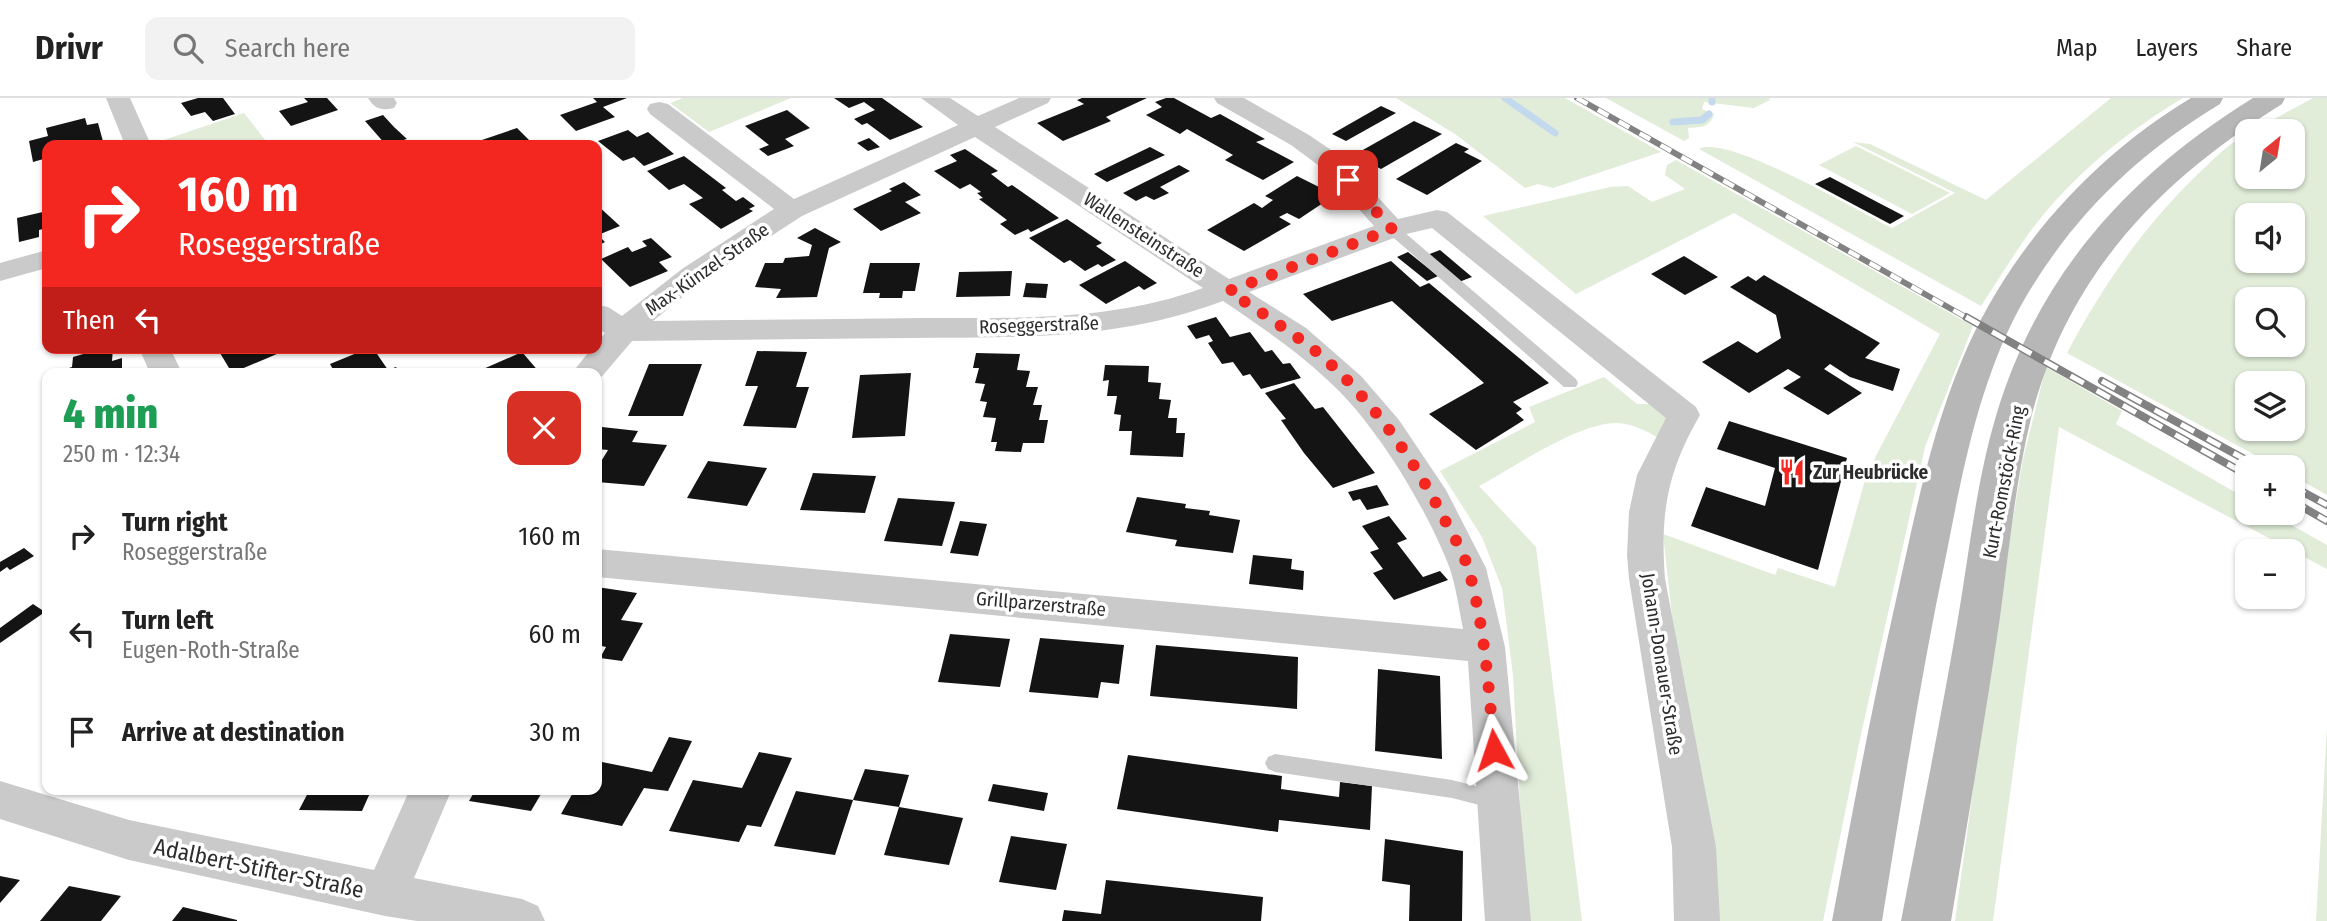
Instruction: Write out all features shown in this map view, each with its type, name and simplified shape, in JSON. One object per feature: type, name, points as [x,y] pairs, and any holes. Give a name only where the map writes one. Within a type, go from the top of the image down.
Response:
[{"type":"main road","points":[[1857,921],[1917,593],[1949,453],[1968,389],[1988,340],[2005,306],[2037,258],[2095,187],[2150,136],[2210,98]]},
{"type":"main road","name":"Kurt-Romstöck-Ring","points":[[1926,921],[2005,457],[2022,388],[2032,363],[2056,314],[2092,252],[2137,198],[2194,148],[2272,98]]},
{"type":"street","points":[[118,98],[136,140]]},
{"type":"street","name":"Wallensteinstraße","points":[[933,98],[1229,291],[1323,358],[1350,383],[1387,428],[1422,480],[1468,568],[1486,647],[1508,921]]},
{"type":"street","points":[[976,126],[1039,98]]},
{"type":"street","points":[[1226,98],[1300,140],[1331,162],[1392,229]]},
{"type":"street","name":"Max-Künzel-Straße","points":[[659,108],[792,210]]},
{"type":"street","name":"Max-Künzel-Straße","points":[[592,368],[623,331],[692,275],[792,210],[976,126]]},
{"type":"street","name":"Roseggerstraße","points":[[623,331],[1072,326],[1139,317],[1171,310],[1229,291],[1392,229],[1437,218],[1684,415]]},
{"type":"street","points":[[0,272],[42,261]]},
{"type":"street","points":[[602,317],[623,331]]},
{"type":"street","name":"Johann-Donauer-Straße","points":[[1684,415],[1659,455],[1651,479],[1647,495],[1644,548],[1647,579],[1694,847],[1697,921]]},
{"type":"street","name":"Grillparzerstraße","points":[[602,563],[1486,647]]},
{"type":"street","points":[[385,895],[428,795]]},
{"type":"street","name":"Adalbert-Stifter-Straße","points":[[0,800],[128,840],[385,895],[444,914],[522,921]]},
{"type":"lane","points":[[1392,229],[1570,383]]},
{"type":"lane","points":[[1275,764],[1452,789],[1499,801]]},
{"type":"green space","points":[[683,98],[791,98],[709,132],[670,103]]},
{"type":"green space","points":[[1396,98],[1565,98],[1661,152],[1553,188],[1538,184],[1525,188],[1455,134]]},
{"type":"green space","points":[[1606,98],[1770,100],[1754,108],[1704,102],[1702,109],[1714,114],[1712,119],[1704,126],[1688,128],[1689,138],[1684,141]]},
{"type":"green space","points":[[2111,98],[2183,98],[2140,126],[2080,175],[2029,233],[1981,306],[1699,149],[1714,147],[1764,163],[1892,228],[1955,193],[1853,142],[1870,144],[1986,200]]},
{"type":"green space","points":[[2313,98],[2327,98],[2327,495],[2305,483],[2305,455],[2255,455],[2067,353],[2109,281],[2141,237],[2177,195],[2235,141],[2235,189],[2305,189],[2305,119],[2274,119]]},
{"type":"green space","points":[[244,113],[265,140],[164,140]]},
{"type":"green space","points":[[1856,146],[1950,193],[1912,214],[1819,165]]},
{"type":"green space","points":[[1676,160],[1973,326],[1925,447],[1860,739],[1823,921],[1716,921],[1673,625],[1663,534],[1775,575],[1778,568],[1835,587],[1867,473],[1940,334],[1734,213],[1576,294],[1483,216],[1610,187],[1628,186],[1652,202],[1685,189],[1665,175],[1667,165]]},
{"type":"green space","points":[[2046,367],[2122,411],[2116,424],[2235,492],[2235,520],[2059,427],[1993,921],[1955,921],[1997,614],[2023,459]]},
{"type":"green space","points":[[1604,377],[1637,404],[1657,404],[1667,420],[1659,438],[1629,425],[1602,425],[1566,437],[1479,486],[1536,547],[1582,921],[1526,921],[1513,675],[1502,588],[1482,537],[1440,471],[1535,422],[1529,407]]},
{"type":"green space","points":[[2244,525],[2291,525],[2327,545],[2327,569],[2305,557],[2305,539],[2270,539]]},
{"type":"green space","points":[[2327,726],[2327,921],[2316,921]]},
{"type":"building","points":[[198,98],[223,98],[235,114],[213,121],[205,112],[191,116],[181,103]]},
{"type":"building","points":[[304,98],[327,98],[338,110],[291,126],[279,111],[308,102]]},
{"type":"building","points":[[593,98],[627,98],[603,107],[615,117],[576,131],[560,115],[597,102]]},
{"type":"building","points":[[834,98],[882,98],[923,127],[890,140],[867,123],[862,125],[854,119],[875,110],[864,102],[849,108]]},
{"type":"building","points":[[1147,98],[1106,117],[1111,121],[1063,141],[1037,123],[1084,104],[1077,100]]},
{"type":"building","points":[[1174,98],[1211,118],[1220,114],[1265,139],[1256,142],[1294,162],[1263,180],[1225,160],[1233,155],[1187,129],[1180,134],[1146,115],[1162,107],[1155,102]]},
{"type":"building","points":[[1381,106],[1396,113],[1346,141],[1332,134]]},
{"type":"building","points":[[787,110],[810,128],[785,139],[794,146],[768,156],[759,149],[769,145],[745,126]]},
{"type":"building","points":[[383,115],[407,139],[382,140],[365,121]]},
{"type":"building","points":[[85,118],[87,125],[98,123],[103,140],[42,140],[42,159],[33,162],[29,141],[48,136],[46,128]]},
{"type":"building","points":[[1414,121],[1442,134],[1381,169],[1354,155]]},
{"type":"building","points":[[517,128],[529,140],[482,140]]},
{"type":"building","points":[[628,130],[637,137],[648,132],[674,154],[644,166],[634,157],[623,161],[602,144],[601,140]]},
{"type":"building","points":[[869,138],[880,147],[868,151],[857,143]]},
{"type":"building","points":[[1456,143],[1469,149],[1464,152],[1482,161],[1427,195],[1396,179]]},
{"type":"building","points":[[1150,147],[1165,155],[1107,182],[1094,174]]},
{"type":"building","points":[[965,149],[998,171],[991,174],[1008,187],[1012,185],[1059,218],[1031,232],[1028,229],[1015,235],[1000,224],[1007,220],[979,199],[983,198],[977,193],[981,192],[970,184],[960,189],[934,171],[957,161],[950,155]]},
{"type":"building","points":[[684,156],[726,188],[722,190],[736,201],[743,197],[755,206],[749,209],[753,211],[721,229],[689,204],[703,198],[684,184],[669,190],[647,171]]},
{"type":"building","points":[[1179,165],[1190,171],[1160,187],[1169,193],[1154,200],[1146,196],[1136,201],[1123,193]]},
{"type":"building","points":[[1297,176],[1335,195],[1299,219],[1287,213],[1279,217],[1291,224],[1244,251],[1207,230],[1254,203],[1262,208],[1273,200],[1265,196]]},
{"type":"building","points":[[1830,177],[1904,216],[1890,224],[1815,184]]},
{"type":"building","points":[[904,182],[921,195],[905,202],[921,213],[881,231],[853,209],[892,191],[889,189]]},
{"type":"building","points":[[602,210],[620,226],[602,233]]},
{"type":"building","points":[[42,212],[39,237],[19,242],[17,218]]},
{"type":"building","points":[[1067,219],[1102,243],[1096,246],[1116,260],[1102,267],[1098,264],[1085,271],[1070,260],[1064,263],[1029,238]]},
{"type":"building","points":[[815,228],[841,242],[829,248],[817,297],[776,298],[781,289],[755,287],[765,263],[783,263],[785,258],[809,256],[812,245],[797,238]]},
{"type":"building","points":[[651,238],[672,257],[659,262],[668,271],[630,287],[602,259],[628,247],[632,252],[647,246],[642,241]]},
{"type":"building","points":[[1440,250],[1472,277],[1459,282],[1427,255]]},
{"type":"building","points":[[1408,252],[1438,276],[1427,281],[1397,257]]},
{"type":"building","points":[[1684,256],[1718,277],[1685,295],[1651,274]]},
{"type":"building","points":[[1125,261],[1157,283],[1144,290],[1139,286],[1106,304],[1079,285]]},
{"type":"building","points":[[1391,261],[1420,287],[1429,283],[1549,383],[1513,402],[1522,409],[1516,413],[1524,420],[1476,450],[1429,414],[1484,383],[1392,301],[1332,321],[1303,294]]},
{"type":"building","points":[[870,263],[920,263],[915,291],[903,291],[902,298],[879,298],[880,293],[863,293]]},
{"type":"building","points":[[1012,271],[1010,296],[956,297],[959,272]]},
{"type":"building","points":[[1764,275],[1880,343],[1865,358],[1900,369],[1893,391],[1850,377],[1830,364],[1824,369],[1862,393],[1828,415],[1783,388],[1801,377],[1788,369],[1749,393],[1702,362],[1738,341],[1757,353],[1781,338],[1776,315],[1730,287],[1748,276],[1756,281]]},
{"type":"building","points":[[1026,283],[1048,284],[1046,298],[1023,297]]},
{"type":"building","points":[[1216,317],[1230,337],[1250,332],[1265,352],[1272,350],[1283,364],[1290,363],[1301,378],[1261,389],[1250,374],[1243,376],[1233,362],[1222,364],[1208,343],[1213,341],[1209,335],[1196,339],[1187,326]]},
{"type":"building","points":[[757,351],[807,352],[796,387],[809,387],[796,428],[743,426],[758,386],[745,386]]},
{"type":"building","points":[[976,353],[1020,354],[1017,370],[1030,371],[1026,387],[1038,387],[1033,405],[1042,405],[1039,420],[1048,420],[1044,443],[1023,443],[1021,452],[995,451],[997,442],[991,442],[996,418],[983,417],[987,402],[980,401],[985,384],[975,383],[979,368],[973,368]]},
{"type":"building","points":[[83,354],[113,354],[112,361],[122,358],[122,368],[69,368],[72,367],[73,357]]},
{"type":"building","points":[[221,354],[277,354],[244,368],[229,368]]},
{"type":"building","points":[[354,354],[377,354],[387,368],[332,368],[330,364]]},
{"type":"building","points":[[517,354],[524,354],[536,368],[485,368]]},
{"type":"building","points":[[649,364],[702,364],[683,416],[628,416]]},
{"type":"building","points":[[1105,365],[1149,366],[1148,382],[1161,383],[1159,399],[1171,400],[1168,418],[1177,418],[1176,433],[1185,433],[1183,457],[1130,455],[1132,431],[1119,431],[1121,415],[1114,414],[1117,396],[1107,396],[1109,380],[1103,381]]},
{"type":"building","points":[[911,373],[905,436],[852,438],[860,375]]},
{"type":"building","points":[[1294,383],[1315,409],[1323,407],[1375,473],[1333,488],[1304,453],[1281,420],[1286,419],[1265,393]]},
{"type":"building","points":[[1729,421],[1847,458],[1818,570],[1691,526],[1706,487],[1765,506],[1775,468],[1717,449]]},
{"type":"building","points":[[602,427],[638,431],[632,442],[667,445],[644,486],[602,482],[602,460],[608,450],[602,449]]},
{"type":"building","points":[[708,461],[767,468],[747,506],[687,498]]},
{"type":"building","points":[[813,473],[876,476],[865,513],[800,510]]},
{"type":"building","points":[[1377,485],[1389,505],[1367,510],[1360,499],[1353,501],[1348,492]]},
{"type":"building","points":[[1137,497],[1186,504],[1185,508],[1210,511],[1209,515],[1240,520],[1233,553],[1175,546],[1177,540],[1126,532]]},
{"type":"building","points":[[898,498],[955,502],[942,546],[884,541]]},
{"type":"building","points":[[1389,516],[1407,539],[1397,543],[1423,577],[1440,571],[1448,580],[1394,600],[1373,573],[1383,569],[1370,552],[1379,549],[1362,526]]},
{"type":"building","points":[[960,521],[987,524],[978,556],[950,553]]},
{"type":"building","points":[[24,548],[34,556],[10,570],[7,567],[0,572],[0,562]]},
{"type":"building","points":[[1253,555],[1292,559],[1291,569],[1304,571],[1303,590],[1249,584]]},
{"type":"building","points":[[602,588],[637,593],[621,620],[643,623],[622,661],[602,658],[606,647],[602,646]]},
{"type":"building","points":[[33,604],[42,610],[42,614],[0,643],[0,628]]},
{"type":"building","points":[[950,634],[1010,639],[1000,687],[938,682]]},
{"type":"building","points":[[1040,638],[1124,645],[1119,684],[1101,682],[1098,698],[1029,692]]},
{"type":"building","points":[[1156,645],[1298,657],[1297,709],[1150,696]]},
{"type":"building","points":[[1378,669],[1440,676],[1442,759],[1375,751]]},
{"type":"building","points":[[669,737],[692,741],[668,791],[644,788],[622,826],[561,814],[572,795],[602,795],[602,762],[652,772]]},
{"type":"building","points":[[759,752],[792,758],[761,827],[747,825],[739,842],[669,831],[693,780],[742,788]]},
{"type":"building","points":[[1128,755],[1282,776],[1281,789],[1339,797],[1340,782],[1372,786],[1370,830],[1279,820],[1278,832],[1117,809]]},
{"type":"building","points":[[865,769],[909,775],[899,807],[853,800]]},
{"type":"building","points":[[993,784],[1048,793],[1044,811],[988,801]]},
{"type":"building","points":[[796,791],[853,800],[835,855],[774,846]]},
{"type":"building","points":[[307,795],[369,795],[362,811],[299,810]]},
{"type":"building","points":[[472,795],[540,795],[531,811],[469,801]]},
{"type":"building","points":[[899,807],[963,818],[949,865],[884,855]]},
{"type":"building","points":[[1011,836],[1067,844],[1056,890],[999,882]]},
{"type":"building","points":[[1385,839],[1463,851],[1462,921],[1409,921],[1410,885],[1382,881]]},
{"type":"building","points":[[0,876],[20,880],[0,903]]},
{"type":"building","points":[[1106,880],[1263,897],[1261,921],[1062,921],[1064,910],[1101,914]]},
{"type":"building","points":[[69,886],[121,896],[101,921],[40,921]]},
{"type":"building","points":[[183,907],[237,920],[237,921],[172,921]]},
{"type":"waterway","points":[[1505,98],[1555,133]]},
{"type":"waterway","points":[[1673,122],[1702,120],[1709,114]]},
{"type":"railway","points":[[1577,98],[1969,319]]},
{"type":"railway","points":[[1966,317],[2235,468]]},
{"type":"railway","points":[[2102,381],[2237,455]]},
{"type":"railway","points":[[2305,493],[2327,505]]},
{"type":"railway","points":[[2305,508],[2327,521]]},
{"type":"place","name":"Zur Heubrücke","points":[[1792,472]]},
{"type":"route","points":[[1348,180],[1392,229],[1229,291],[1295,335],[1350,383],[1387,428],[1434,499],[1458,545],[1473,588],[1486,647],[1494,750]]}]
